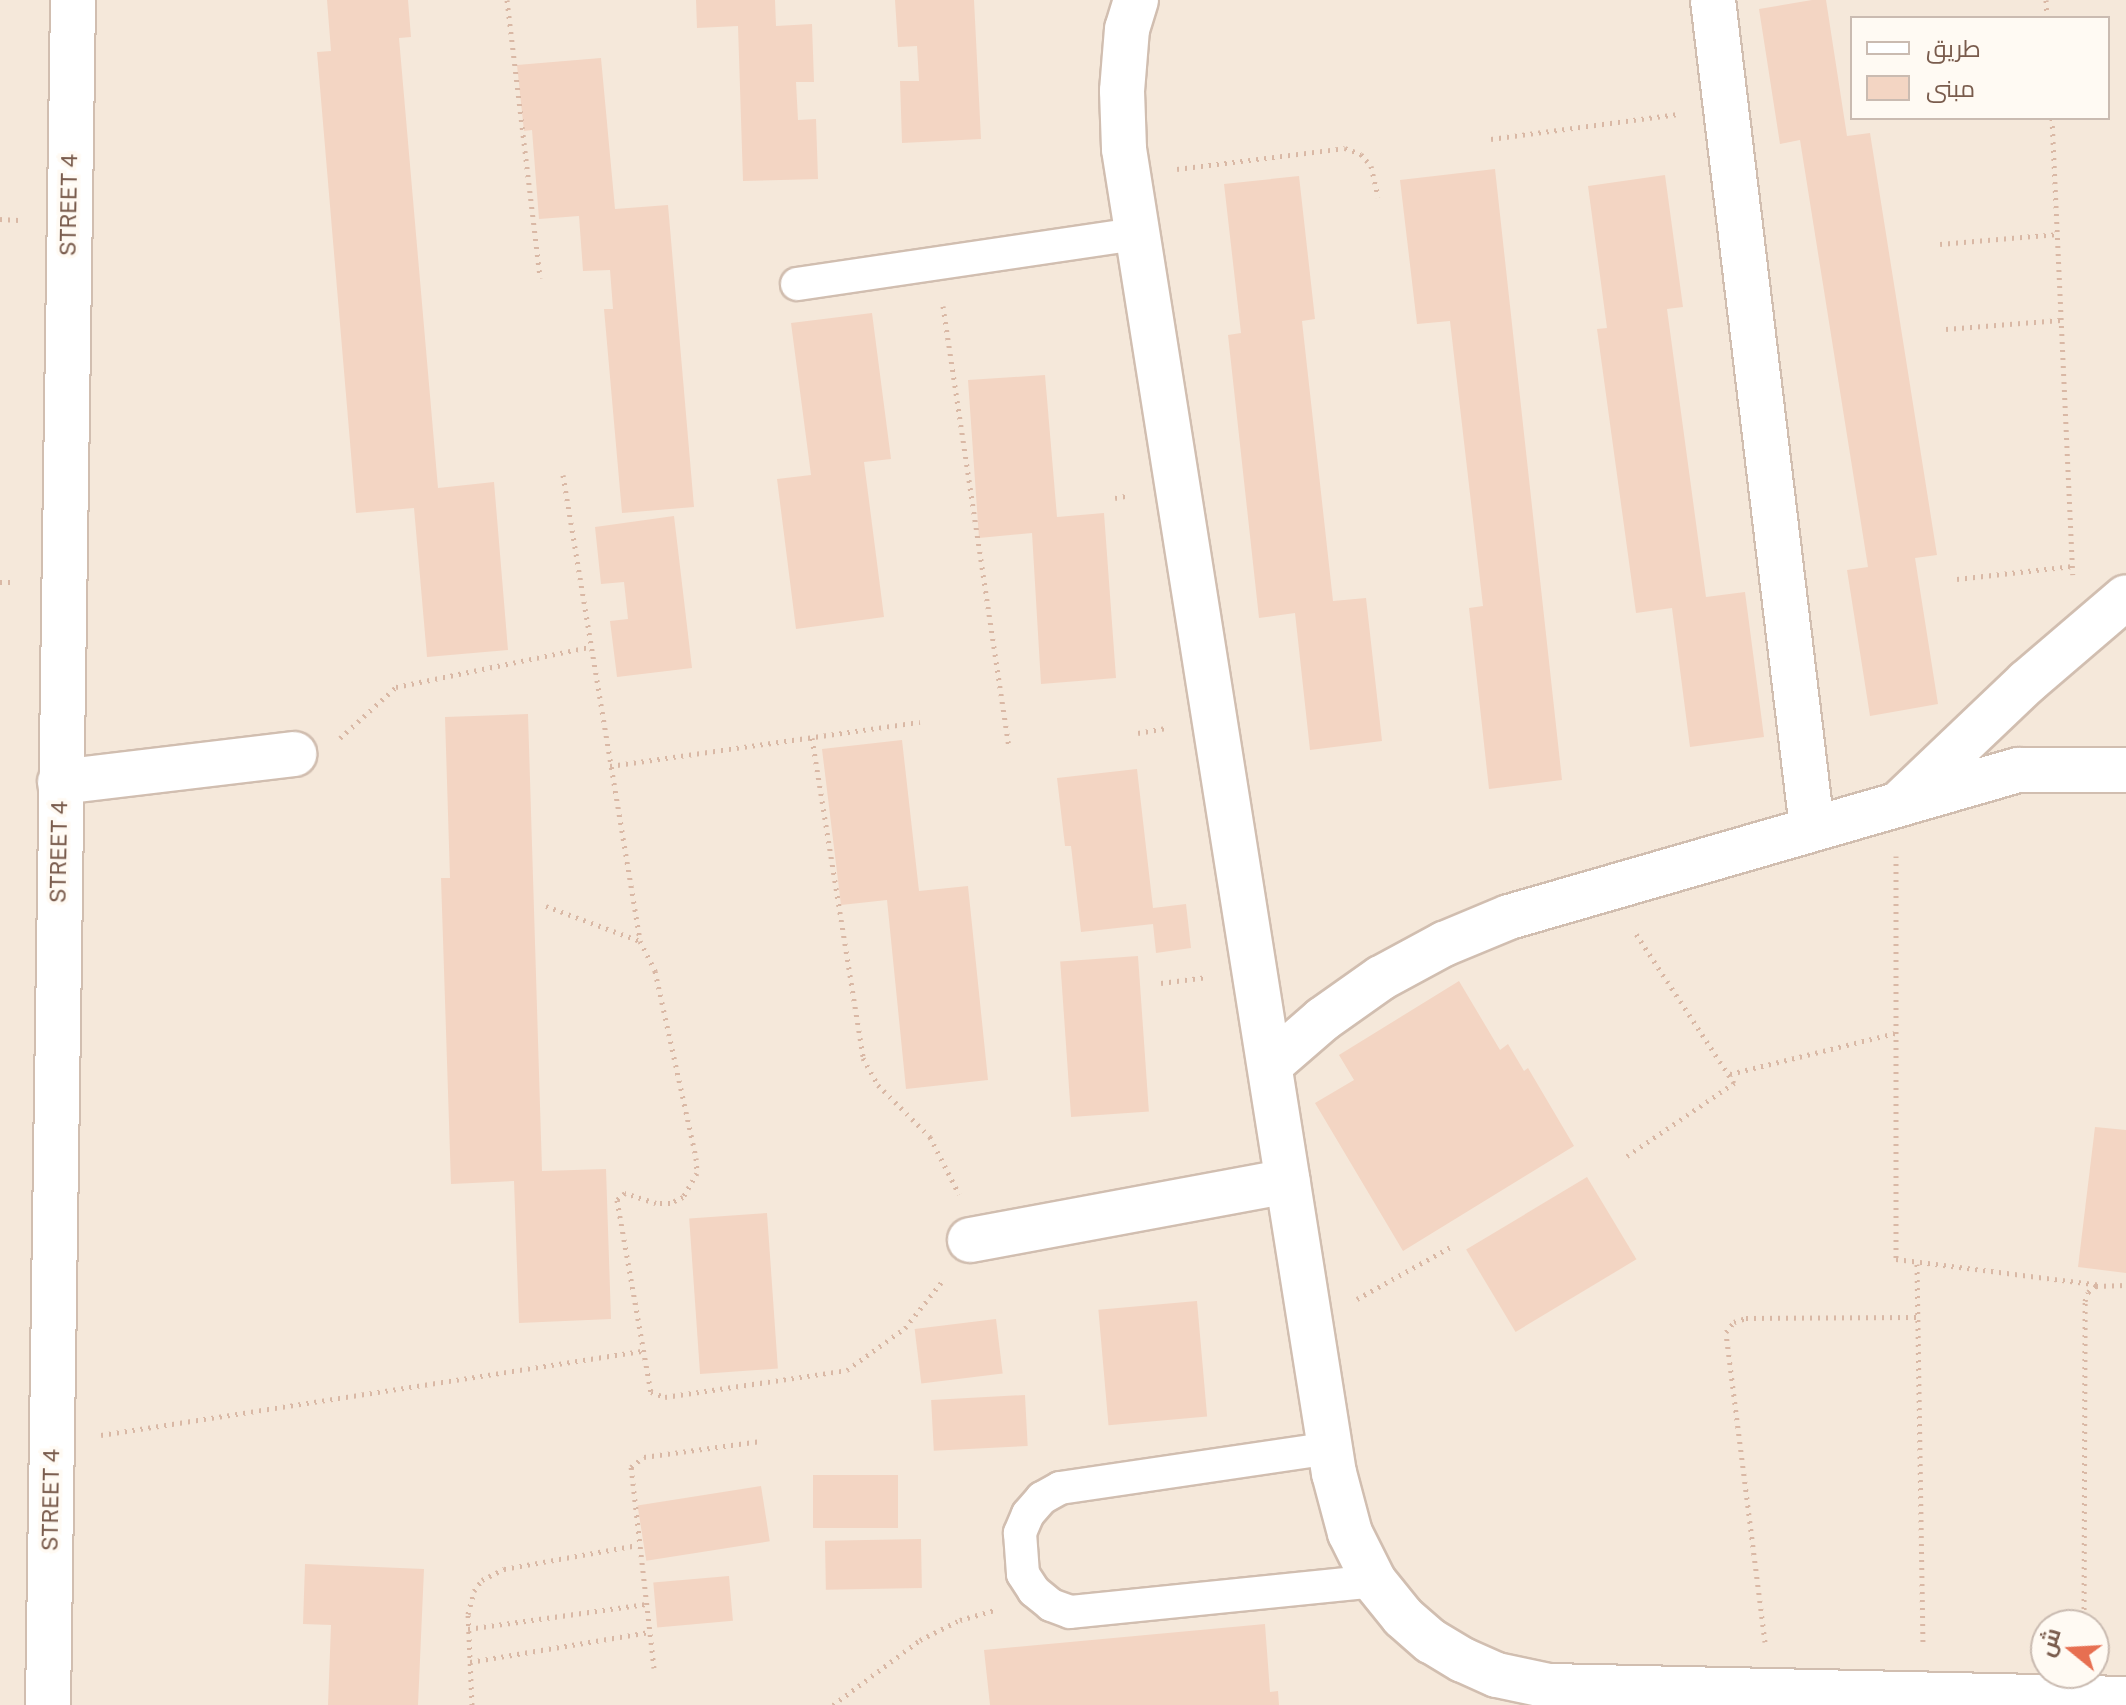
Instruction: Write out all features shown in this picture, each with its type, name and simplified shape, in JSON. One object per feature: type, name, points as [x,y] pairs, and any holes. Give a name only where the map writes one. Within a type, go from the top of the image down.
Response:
[{"type":"street","name":"STREET 4","points":[[48,1705],[73,0]]},
{"type":"street","points":[[1136,0],[1127,29],[1122,91],[1128,176],[1331,1448],[1350,1533],[1374,1581],[1403,1617],[1498,1690],[1549,1686],[2067,1702],[2126,1699]]},
{"type":"street","points":[[1713,0],[1812,828]]},
{"type":"street","points":[[1896,807],[2126,597]]},
{"type":"street","points":[[60,782],[294,754]]},
{"type":"street","points":[[1270,1065],[1323,1019],[1381,978],[1444,944],[1509,917],[2018,770],[2126,770]]},
{"type":"street","points":[[970,1240],[1288,1181]]},
{"type":"lane","points":[[797,284],[1137,234]]},
{"type":"lane","points":[[1331,1448],[1060,1488],[1042,1498],[1028,1514],[1020,1533],[1023,1574],[1034,1591],[1051,1605],[1070,1612],[1374,1581]]},
{"type":"path","points":[[507,0],[540,278]]},
{"type":"path","points":[[1491,139],[1727,108]]},
{"type":"path","points":[[2052,120],[2076,640]]},
{"type":"path","points":[[1128,176],[1345,148],[1361,154],[1371,166],[1378,197]]},
{"type":"path","points":[[1940,244],[2058,234]]},
{"type":"path","points":[[936,263],[1009,748]]},
{"type":"path","points":[[1946,329],[2061,320]]},
{"type":"path","points":[[563,475],[640,941],[655,971],[697,1173],[683,1197],[670,1203],[656,1203],[630,1193],[617,1200],[649,1388],[661,1397],[847,1370],[888,1343],[920,1312],[970,1240],[965,1212],[944,1161],[920,1126],[878,1085],[863,1058],[812,738]]},
{"type":"path","points":[[1957,579],[2073,566]]},
{"type":"path","points":[[294,754],[318,749],[340,738],[396,687],[590,647]]},
{"type":"path","points":[[610,766],[920,722]]},
{"type":"path","points":[[1896,807],[1895,1256],[1898,1261],[1917,1264],[2101,1285],[2126,1285]]},
{"type":"path","points":[[1606,888],[1734,1083],[1627,1156]]},
{"type":"path","points":[[546,906],[640,941]]},
{"type":"path","points":[[1730,1074],[1896,1033]]},
{"type":"path","points":[[1311,1325],[1454,1245]]},
{"type":"path","points":[[1917,1264],[1923,1696]]},
{"type":"path","points":[[2084,1609],[2085,1301],[2088,1292],[2101,1285]]},
{"type":"path","points":[[1772,1693],[1726,1332],[1734,1322],[1746,1318],[1919,1317]]},
{"type":"path","points":[[52,1442],[642,1351]]},
{"type":"path","points":[[654,1668],[629,1472],[638,1458],[761,1441]]},
{"type":"path","points":[[472,1705],[468,1629],[474,1591],[492,1573],[638,1545]]},
{"type":"path","points":[[833,1705],[920,1640],[1034,1591]]},
{"type":"path","points":[[468,1629],[646,1604]]},
{"type":"path","points":[[470,1662],[650,1632]]},
{"type":"shaded area","points":[[0,0],[2126,0],[2126,1705],[0,1705]]},
{"type":"building","points":[[327,0],[408,0],[411,37],[399,38],[438,488],[494,482],[508,650],[427,657],[414,508],[356,513],[317,52],[331,51]]},
{"type":"building","points":[[696,0],[775,0],[776,26],[812,24],[814,82],[796,82],[798,120],[816,119],[818,179],[743,181],[738,26],[697,28]]},
{"type":"building","points":[[895,0],[974,0],[981,139],[902,143],[900,81],[919,81],[917,46],[898,47]]},
{"type":"building","points":[[1826,0],[1847,136],[1870,133],[1937,555],[1915,558],[1938,704],[1870,716],[1847,570],[1868,567],[1800,140],[1780,144],[1759,9]]},
{"type":"building","points":[[601,58],[615,209],[668,205],[694,507],[622,513],[604,309],[613,309],[610,270],[583,271],[579,216],[539,219],[532,130],[524,131],[517,65]]},
{"type":"building","points":[[1495,169],[1562,780],[1489,789],[1469,608],[1483,606],[1450,321],[1417,324],[1400,180]]},
{"type":"building","points":[[1665,175],[1683,307],[1667,309],[1706,597],[1745,592],[1764,737],[1690,747],[1672,608],[1636,613],[1597,329],[1607,328],[1588,186]]},
{"type":"building","points":[[1299,176],[1315,319],[1302,321],[1333,601],[1366,598],[1382,741],[1310,750],[1295,613],[1259,618],[1228,335],[1241,333],[1224,184]]},
{"type":"building","points":[[872,313],[891,459],[864,462],[884,617],[796,629],[777,479],[811,475],[791,323]]},
{"type":"building","points":[[1045,375],[1057,517],[1104,513],[1116,678],[1041,684],[1032,533],[979,538],[968,380]]},
{"type":"building","points":[[674,516],[692,668],[617,677],[610,621],[628,619],[624,582],[601,584],[595,527]]},
{"type":"building","points":[[528,714],[542,1171],[606,1169],[611,1319],[519,1323],[514,1181],[451,1184],[441,878],[450,878],[445,717]]},
{"type":"building","points":[[902,740],[919,891],[968,886],[988,1080],[906,1089],[887,900],[841,905],[822,749]]},
{"type":"building","points":[[1137,769],[1153,908],[1186,904],[1191,948],[1156,953],[1153,924],[1081,932],[1071,846],[1065,846],[1057,778]]},
{"type":"building","points":[[1138,956],[1149,1112],[1071,1117],[1060,961]]},
{"type":"building","points":[[1459,981],[1500,1050],[1508,1044],[1524,1071],[1528,1068],[1574,1146],[1403,1251],[1315,1103],[1354,1080],[1339,1055]]},
{"type":"building","points":[[2095,1127],[2126,1130],[2126,1273],[2078,1267]]},
{"type":"building","points":[[1587,1177],[1636,1259],[1516,1332],[1466,1250]]},
{"type":"building","points":[[767,1213],[778,1369],[700,1374],[689,1218]]},
{"type":"building","points":[[1197,1301],[1207,1417],[1108,1425],[1098,1310]]},
{"type":"building","points":[[996,1319],[1003,1374],[921,1384],[915,1329]]},
{"type":"building","points":[[1025,1395],[1028,1446],[934,1451],[931,1400]]},
{"type":"building","points":[[813,1475],[898,1475],[898,1528],[813,1528]]},
{"type":"building","points":[[761,1486],[770,1541],[646,1561],[638,1506]]},
{"type":"building","points":[[921,1539],[922,1588],[826,1590],[825,1541]]},
{"type":"building","points":[[305,1564],[424,1569],[418,1705],[328,1705],[331,1625],[303,1624]]},
{"type":"building","points":[[729,1576],[733,1621],[657,1627],[653,1583]]},
{"type":"building","points":[[1265,1624],[1270,1692],[1278,1691],[1279,1705],[990,1705],[984,1650]]}]
